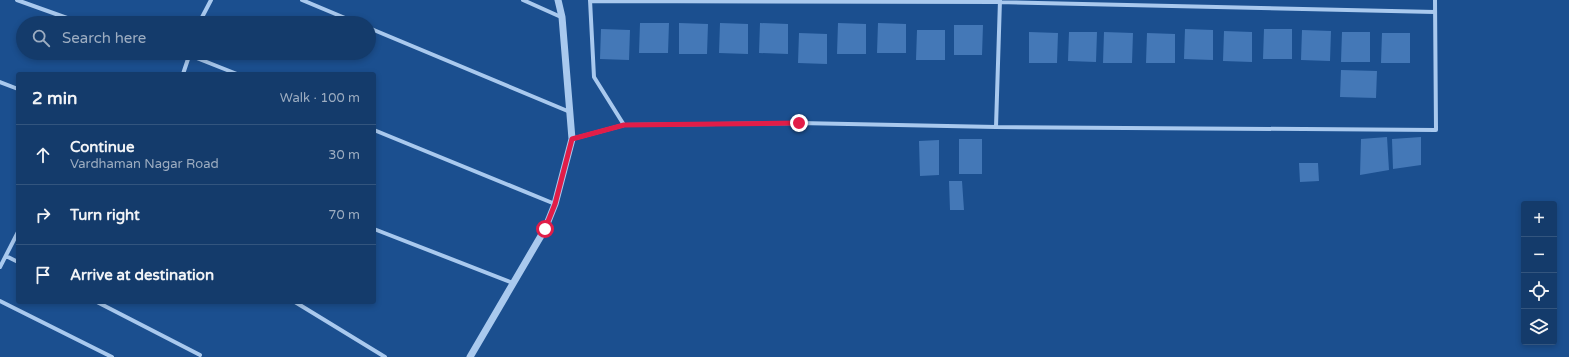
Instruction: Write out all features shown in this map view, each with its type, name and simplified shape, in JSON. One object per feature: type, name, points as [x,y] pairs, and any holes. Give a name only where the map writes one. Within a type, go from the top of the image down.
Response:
[{"type":"street","points":[[17,0],[62,16]]},
{"type":"street","points":[[202,16],[210,0]]},
{"type":"street","points":[[302,0],[340,16]]},
{"type":"street","points":[[523,0],[562,17]]},
{"type":"street","points":[[470,357],[545,229],[555,204],[572,139],[562,17],[558,0]]},
{"type":"street","points":[[572,139],[624,125],[799,123],[996,127],[1436,130],[1435,0]]},
{"type":"street","points":[[624,125],[594,77],[590,1],[1000,1],[1435,12]]},
{"type":"street","points":[[996,127],[1000,1]]},
{"type":"street","points":[[376,31],[570,112]]},
{"type":"street","points":[[184,72],[188,60]]},
{"type":"street","points":[[204,60],[232,72]]},
{"type":"street","points":[[0,82],[16,88]]},
{"type":"street","points":[[376,131],[555,204]]},
{"type":"street","points":[[376,230],[514,283]]},
{"type":"street","points":[[0,267],[16,236]]},
{"type":"street","points":[[6,256],[16,261]]},
{"type":"street","points":[[0,301],[112,357]]},
{"type":"street","points":[[101,304],[200,355]]},
{"type":"street","points":[[298,304],[385,357]]},
{"type":"building","points":[[640,23],[669,23],[668,53],[639,53]]},
{"type":"building","points":[[679,23],[708,24],[707,54],[679,54]]},
{"type":"building","points":[[720,23],[748,24],[748,54],[719,53]]},
{"type":"building","points":[[760,23],[788,24],[788,54],[759,53]]},
{"type":"building","points":[[838,23],[866,24],[866,54],[837,54]]},
{"type":"building","points":[[878,23],[906,24],[906,53],[877,53]]},
{"type":"building","points":[[954,25],[983,25],[982,55],[954,55]]},
{"type":"building","points":[[601,29],[630,30],[629,60],[600,59]]},
{"type":"building","points":[[1185,29],[1213,30],[1213,60],[1184,59]]},
{"type":"building","points":[[1264,29],[1292,29],[1292,59],[1263,59]]},
{"type":"building","points":[[917,30],[945,30],[945,60],[916,60]]},
{"type":"building","points":[[1302,30],[1331,31],[1330,61],[1301,60]]},
{"type":"building","points":[[1224,31],[1252,32],[1252,62],[1223,61]]},
{"type":"building","points":[[1029,32],[1058,33],[1057,63],[1029,63]]},
{"type":"building","points":[[1069,32],[1097,32],[1096,62],[1068,61]]},
{"type":"building","points":[[1104,32],[1133,33],[1132,63],[1103,63]]},
{"type":"building","points":[[1342,32],[1370,32],[1370,62],[1341,62]]},
{"type":"building","points":[[799,33],[827,34],[827,64],[798,63]]},
{"type":"building","points":[[1147,33],[1175,34],[1175,63],[1146,63]]},
{"type":"building","points":[[1382,33],[1410,33],[1410,63],[1381,63]]},
{"type":"building","points":[[1341,70],[1377,71],[1376,98],[1340,97]]},
{"type":"building","points":[[1387,137],[1389,170],[1360,175],[1361,139]]},
{"type":"building","points":[[1421,137],[1421,165],[1393,169],[1392,139]]},
{"type":"building","points":[[959,139],[982,139],[982,174],[959,174]]},
{"type":"building","points":[[939,140],[939,175],[920,176],[919,141]]},
{"type":"building","points":[[1299,163],[1318,163],[1319,181],[1300,182]]},
{"type":"building","points":[[949,181],[962,181],[964,210],[950,210]]},
{"type":"route","points":[[545,229],[555,204],[572,139],[624,125],[799,123]]}]
